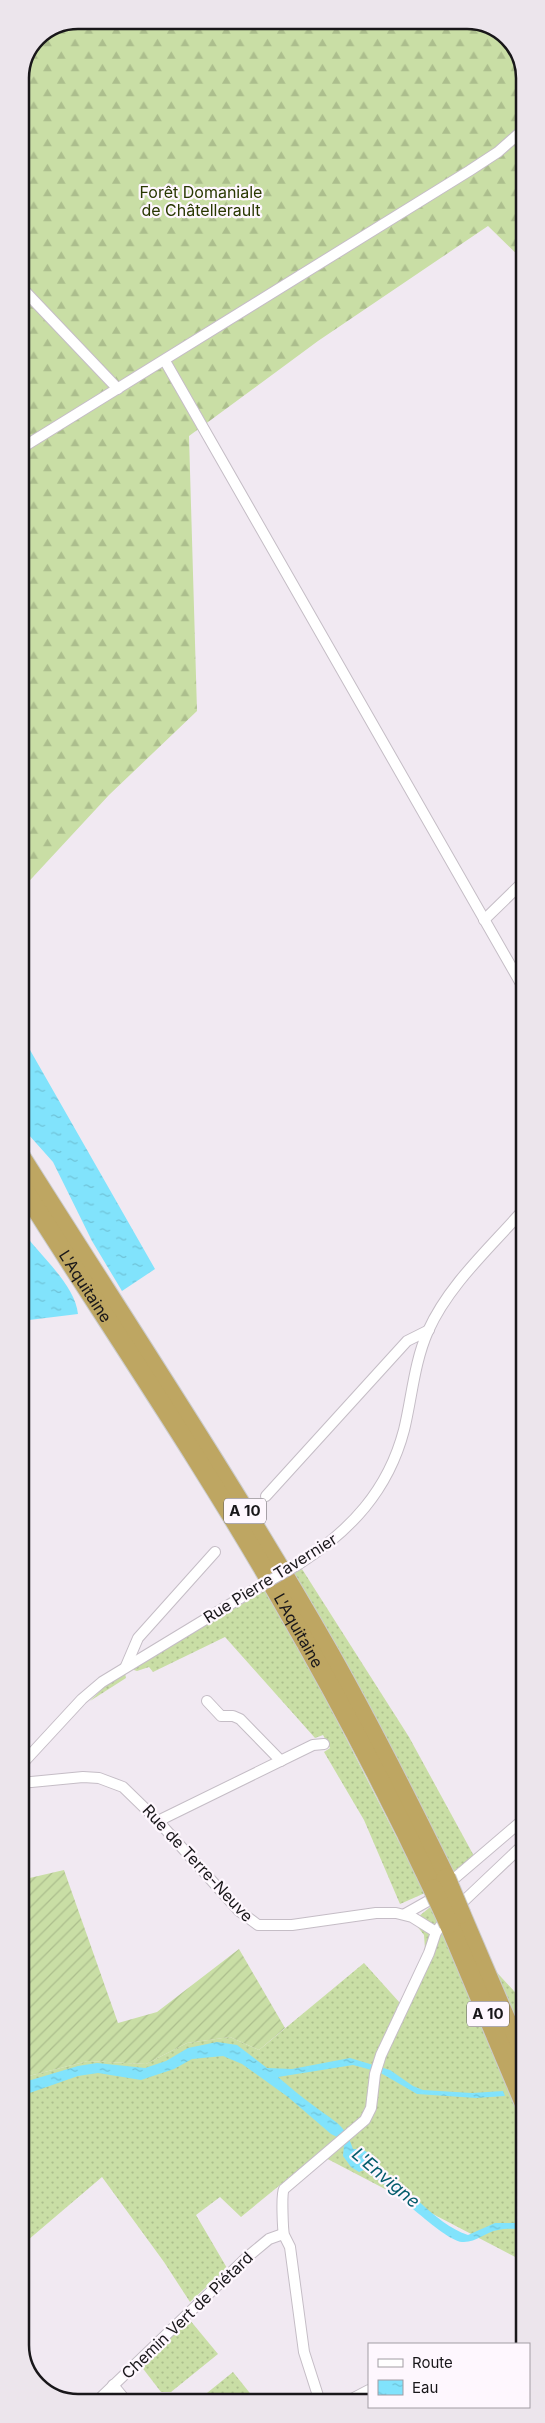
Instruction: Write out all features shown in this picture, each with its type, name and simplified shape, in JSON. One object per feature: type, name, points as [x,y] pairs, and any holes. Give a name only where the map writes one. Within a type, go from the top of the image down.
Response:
[{"type":"highway","name":"L'Aquitaine","points":[[29,1171],[218,1467],[296,1597],[364,1716],[440,1884],[449,1923],[516,2083]]},
{"type":"highway","name":"L'Aquitaine","points":[[29,1200],[232,1517],[284,1604],[440,1884]]},
{"type":"highway","name":"L'Aquitaine","points":[[449,1923],[516,2047]]},
{"type":"street","points":[[29,443],[469,171],[498,152],[516,136]]},
{"type":"street","points":[[29,295],[118,389]]},
{"type":"street","points":[[164,361],[516,975]]},
{"type":"street","points":[[484,920],[516,889]]},
{"type":"street","name":"Rue Pierre Tavernier","points":[[29,1756],[82,1698],[126,1666],[299,1564],[339,1536],[354,1521],[380,1487],[389,1470],[403,1432],[413,1377],[429,1330],[450,1294],[516,1218]]},
{"type":"street","points":[[266,1496],[407,1341],[429,1330]]},
{"type":"street","points":[[126,1666],[138,1638],[215,1552]]},
{"type":"street","points":[[206,1701],[218,1714],[240,1719],[281,1761]]},
{"type":"street","points":[[158,1821],[312,1745],[324,1744]]},
{"type":"street","name":"Rue de Terre-Neuve","points":[[29,1782],[83,1777],[112,1782],[133,1794],[239,1911],[258,1925],[292,1925],[376,1913],[405,1914],[449,1923]]},
{"type":"street","points":[[405,1914],[428,1901],[516,1826]]},
{"type":"street","points":[[317,2394],[304,2352],[294,2291],[290,2247],[283,2234],[284,2221],[281,2200],[284,2189],[369,2115],[378,2062],[428,1954],[449,1923],[448,1916],[516,1851]]},
{"type":"street","name":"Chemin Vert de Piétard","points":[[104,2394],[246,2258],[269,2239],[283,2234]]},
{"type":"street","points":[[113,2386],[120,2394]]},
{"type":"green space","name":"Forêt Domaniale de Châtellerault","points":[[78,29],[471,29],[486,32],[504,45],[513,59],[515,68],[516,253],[488,226],[318,341],[189,436],[197,711],[109,795],[29,881],[29,78],[32,59],[37,50],[50,37],[59,32]]},
{"type":"green space","points":[[302,1569],[409,1737],[474,1856],[452,1873],[293,1574]]},
{"type":"green space","points":[[266,1590],[321,1689],[425,1893],[400,1904],[364,1820],[324,1752],[330,1748],[323,1735],[315,1738],[225,1637],[153,1672],[149,1667],[137,1671],[134,1670],[134,1667],[140,1663]]},
{"type":"green space","points":[[125,1673],[126,1678],[90,1701],[106,1685]]},
{"type":"green space","points":[[64,1870],[118,2023],[157,2012],[239,1949],[285,2028],[259,2050],[230,2037],[187,2043],[146,2064],[88,2061],[29,2076],[29,1878]]},
{"type":"green space","points":[[434,1904],[516,1993],[516,2257],[318,2154],[241,2217],[220,2197],[196,2215],[227,2268],[190,2302],[164,2262],[102,2177],[29,2239],[29,2076],[88,2061],[146,2064],[187,2043],[230,2037],[259,2050],[364,1963],[400,2003],[425,1949],[424,1935],[413,1921]]},
{"type":"green space","points":[[189,2319],[218,2354],[171,2392],[161,2392],[141,2366]]},
{"type":"green space","points":[[233,2372],[251,2394],[206,2394]]},
{"type":"water","points":[[29,1051],[155,1269],[122,1291],[92,1241],[53,1162],[29,1135]]},
{"type":"water","points":[[29,1240],[63,1281],[75,1303],[78,1314],[29,1320]]},
{"type":"water","name":"L'Envigne","points":[[217,2042],[237,2045],[267,2068],[292,2069],[350,2058],[390,2070],[413,2086],[423,2090],[472,2093],[503,2091],[505,2096],[476,2098],[417,2094],[379,2072],[353,2065],[278,2077],[340,2125],[353,2149],[361,2149],[373,2155],[374,2168],[387,2175],[443,2222],[468,2235],[495,2223],[516,2223],[516,2229],[498,2230],[467,2242],[453,2239],[429,2222],[387,2186],[364,2170],[359,2172],[351,2167],[343,2156],[344,2145],[339,2138],[331,2134],[288,2097],[242,2064],[223,2056],[192,2059],[174,2069],[141,2080],[98,2073],[78,2076],[29,2093],[29,2081],[78,2066],[97,2063],[145,2068],[166,2061],[188,2048]]}]
